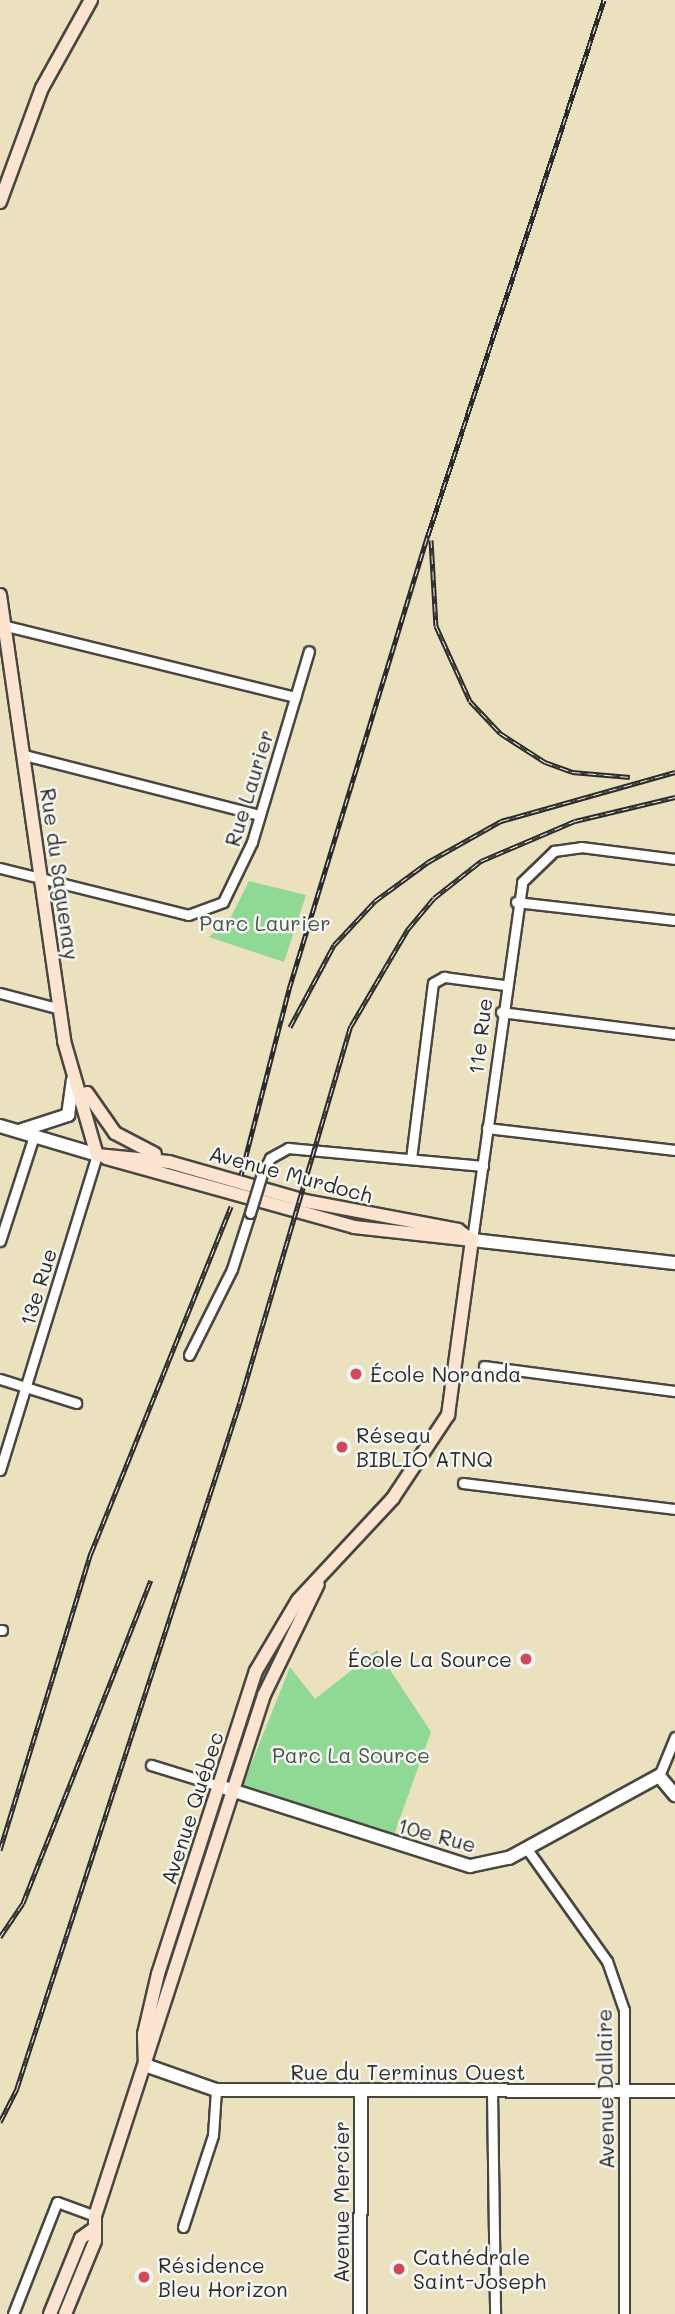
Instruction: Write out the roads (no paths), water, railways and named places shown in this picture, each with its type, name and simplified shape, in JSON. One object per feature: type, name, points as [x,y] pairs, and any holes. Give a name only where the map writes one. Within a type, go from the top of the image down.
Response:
[{"type":"main road","points":[[0,202],[42,88],[91,0]]},
{"type":"main road","name":"Rue du Saguenay","points":[[0,595],[60,1009],[71,1063],[97,1155]]},
{"type":"main road","points":[[71,1063],[115,1133],[181,1165]]},
{"type":"main road","name":"Avenue Murdoch","points":[[97,1155],[181,1165],[318,1204],[458,1230],[472,1240]]},
{"type":"main road","name":"Avenue Murdoch","points":[[97,1155],[354,1227],[472,1240]]},
{"type":"main road","name":"Avenue Québec","points":[[145,2065],[144,2034],[158,1974],[264,1653],[319,1581],[419,1464],[448,1415],[472,1240]]},
{"type":"main road","name":"Avenue Québec","points":[[65,2314],[95,2241],[92,2230],[95,2216],[269,1681],[319,1581]]},
{"type":"main road","name":"Avenue Québec","points":[[50,2314],[81,2238],[92,2230]]},
{"type":"street","points":[[6,625],[295,697]]},
{"type":"street","name":"Rue Laurier","points":[[42,879],[195,916],[230,894],[259,815],[309,651]]},
{"type":"street","points":[[24,755],[259,815]]},
{"type":"street","name":"11e Rue","points":[[472,1240],[516,902],[526,874],[554,851],[581,847],[675,859]]},
{"type":"street","points":[[0,868],[42,879]]},
{"type":"street","points":[[516,902],[675,920]]},
{"type":"street","points":[[411,1159],[433,984],[444,977],[504,985]]},
{"type":"street","points":[[0,993],[60,1009]]},
{"type":"street","points":[[501,1012],[675,1034]]},
{"type":"street","points":[[19,1131],[68,1115],[71,1063]]},
{"type":"street","name":"Avenue Murdoch","points":[[0,1126],[97,1155]]},
{"type":"street","points":[[487,1128],[675,1150]]},
{"type":"street","points":[[0,1241],[34,1136]]},
{"type":"street","points":[[189,1355],[232,1269],[261,1176],[270,1158],[288,1147],[483,1166]]},
{"type":"street","name":"13e Rue","points":[[0,1470],[97,1155]]},
{"type":"street","name":"Avenue Murdoch","points":[[472,1240],[675,1263]]},
{"type":"street","points":[[484,1366],[675,1391]]},
{"type":"street","points":[[0,1379],[76,1403]]},
{"type":"street","points":[[463,1483],[675,1509]]},
{"type":"street","points":[[675,1737],[659,1776],[675,1795]]},
{"type":"street","name":"10e Rue","points":[[150,1765],[470,1866],[527,1849],[659,1776]]},
{"type":"street","name":"Avenue Dallaire","points":[[527,1849],[618,1986],[625,2092],[624,2314]]},
{"type":"street","name":"Rue du Terminus Ouest","points":[[145,2065],[216,2090],[675,2091]]},
{"type":"street","points":[[183,2227],[213,2135],[216,2090]]},
{"type":"street","name":"Avenue Mercier","points":[[360,2314],[361,2091]]},
{"type":"street","points":[[492,2091],[495,2314]]},
{"type":"street","points":[[13,2314],[58,2202],[95,2216]]},
{"type":"railway","points":[[241,1175],[289,989],[428,535],[604,0]]},
{"type":"railway","points":[[431,540],[436,626],[470,701],[500,733],[545,762],[572,772],[630,777]]},
{"type":"railway","points":[[290,1027],[334,945],[375,901],[428,862],[501,821],[675,772]]},
{"type":"railway","points":[[0,2122],[17,2088],[240,1402],[351,1026],[408,929],[434,898],[481,861],[575,821],[675,797]]},
{"type":"railway","points":[[0,1850],[91,1553],[231,1206]]},
{"type":"railway","points":[[0,1937],[23,1903],[151,1580]]},
{"type":"place","name":"École Noranda","points":[[356,1374]]},
{"type":"place","name":"Réseau BIBLIO ATNQ","points":[[342,1447]]},
{"type":"place","name":"École La Source","points":[[526,1659]]},
{"type":"place","name":"Cathédrale Saint-Joseph","points":[[399,2269]]},
{"type":"place","name":"Résidence Bleu Horizon","points":[[144,2277]]},
{"type":"park label","name":"Parc Laurier","points":[[265,923]]},
{"type":"park label","name":"Parc La Source","points":[[351,1755]]}]
